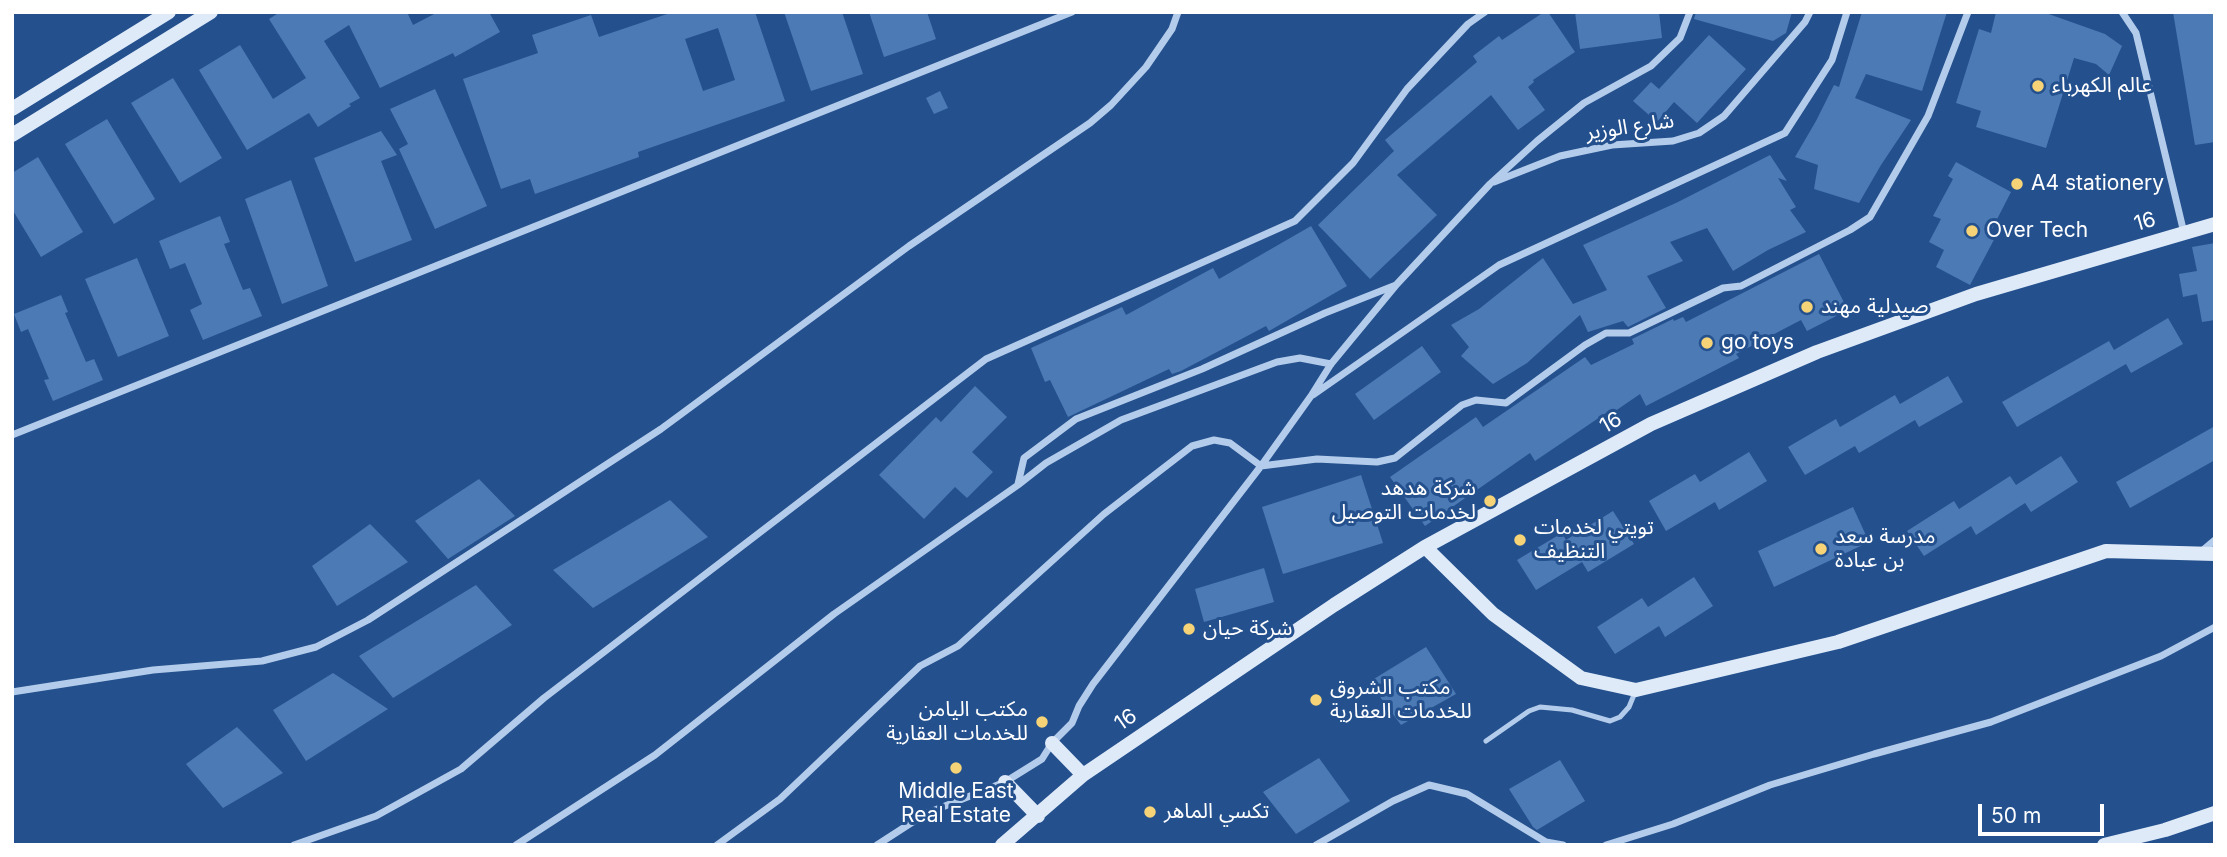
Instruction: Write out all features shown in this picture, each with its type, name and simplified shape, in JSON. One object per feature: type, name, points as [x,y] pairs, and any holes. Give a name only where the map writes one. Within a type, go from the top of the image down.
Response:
[{"type":"street","points":[[12,109],[169,12]]},
{"type":"street","points":[[12,135],[211,12]]},
{"type":"street","points":[[12,435],[1072,12]]},
{"type":"street","points":[[12,692],[153,670],[262,661],[316,647],[368,620],[661,429],[909,246],[1090,123],[1111,105],[1146,67],[1172,29],[1178,12]]},
{"type":"street","points":[[293,845],[376,816],[461,769],[544,698],[986,359],[1295,221],[1353,163],[1407,89],[1468,24],[1485,12]]},
{"type":"street","points":[[877,845],[925,814],[1005,782],[1042,759],[1052,743],[1072,723],[1093,684],[1261,466],[1331,364],[1397,284],[1490,184],[1537,141],[1584,103],[1651,66],[1680,38],[1690,12]]},
{"type":"street","name":"شارع الوزير","points":[[1490,184],[1560,156],[1612,145],[1673,141],[1699,133],[1724,116],[1805,22],[1810,12]]},
{"type":"street","points":[[1311,396],[1499,265],[1785,133],[1832,60],[1847,12]]},
{"type":"street","points":[[717,845],[780,799],[920,666],[958,646],[1104,514],[1192,446],[1214,440],[1230,443],[1261,466],[1317,459],[1377,463],[1395,458],[1462,405],[1476,400],[1506,403],[1585,345],[1606,333],[1629,333],[1723,288],[1741,286],[1870,217],[1928,116],[1968,12]]},
{"type":"street","points":[[2122,12],[2136,33],[2184,233]]},
{"type":"street","name":"16","points":[[1002,845],[1083,775],[1244,664],[1425,547],[1651,424],[1817,352],[1976,294],[2215,224]]},
{"type":"street","points":[[1018,485],[1024,458],[1076,419],[1202,369],[1325,313],[1397,284]]},
{"type":"street","points":[[516,845],[654,755],[835,614],[1046,463],[1121,420],[1277,362],[1300,358],[1331,364]]},
{"type":"street","points":[[2199,553],[2215,540]]},
{"type":"street","points":[[1425,547],[1493,614],[1581,678],[1636,690],[1838,642],[2106,551],[2215,554]]},
{"type":"street","points":[[1606,845],[1673,824],[1770,785],[1991,722],[2161,656],[2215,628]]},
{"type":"street","points":[[1052,743],[1083,775]]},
{"type":"street","points":[[1005,782],[1038,816]]},
{"type":"street","points":[[1316,845],[1393,801],[1429,785],[1467,794],[1546,842],[1563,845]]},
{"type":"street","points":[[2105,845],[2165,830],[2215,813]]},
{"type":"lane","points":[[1486,741],[1540,707],[1572,710],[1610,721],[1620,717],[1629,707],[1636,690]]},
{"type":"building","points":[[280,12],[407,12],[413,25],[438,12],[489,12],[500,32],[455,57],[453,53],[380,88],[349,25],[324,41],[360,98],[318,127],[309,113],[247,150],[199,70],[240,45],[273,99],[306,78],[269,19]]},
{"type":"building","points":[[673,12],[755,12],[785,101],[638,152],[639,157],[535,194],[530,179],[501,189],[463,79],[538,53],[532,35],[591,15],[599,37]],"holes":[[[718,28],[735,80],[703,91],[685,39]]]},
{"type":"building","points":[[784,12],[842,12],[863,74],[811,91]]},
{"type":"building","points":[[869,12],[927,12],[936,39],[884,57]]},
{"type":"building","points":[[1548,12],[1575,52],[1533,80],[1528,87],[1545,110],[1518,130],[1491,95],[1397,175],[1437,215],[1370,279],[1318,225],[1394,151],[1385,140],[1477,62],[1473,56],[1499,36],[1502,40]]},
{"type":"building","points":[[1575,12],[1659,12],[1662,38],[1580,49]]},
{"type":"building","points":[[1696,12],[1792,12],[1786,33],[1773,41],[1694,19]]},
{"type":"building","points":[[1862,12],[1947,12],[1922,91],[1866,74],[1855,98],[1911,120],[1859,203],[1814,189],[1818,165],[1795,157],[1834,85],[1839,87]]},
{"type":"building","points":[[1996,12],[2043,12],[2105,34],[2122,46],[2109,75],[2096,64],[2074,58],[2046,148],[1976,127],[1981,111],[1956,103],[1979,29],[1991,33]]},
{"type":"building","points":[[2173,12],[2215,12],[2215,142],[2195,145]]},
{"type":"building","points":[[1709,35],[1746,69],[1697,123],[1674,102],[1657,122],[1633,101],[1651,82],[1659,89]]},
{"type":"building","points":[[173,78],[222,158],[180,183],[131,103]]},
{"type":"building","points":[[435,89],[487,206],[435,229],[399,149],[408,144],[390,109]]},
{"type":"building","points":[[940,91],[948,108],[934,114],[926,98]]},
{"type":"building","points":[[107,119],[155,199],[114,224],[65,144]]},
{"type":"building","points":[[381,131],[397,155],[381,161],[412,240],[355,262],[314,158]]},
{"type":"building","points":[[1770,155],[1787,181],[1778,178],[1796,207],[1790,210],[1806,232],[1733,271],[1707,228],[1670,242],[1683,261],[1647,276],[1666,308],[1628,327],[1623,321],[1588,332],[1580,315],[1527,363],[1493,384],[1461,356],[1469,347],[1451,325],[1479,309],[1543,258],[1573,304],[1607,290],[1583,245],[1678,202]]},
{"type":"building","points":[[38,157],[83,232],[41,257],[12,209],[12,173]]},
{"type":"building","points":[[1956,162],[2011,192],[1991,231],[1997,234],[1970,285],[1936,267],[1944,250],[1929,242],[1941,219],[1933,216],[1953,179],[1948,176]]},
{"type":"building","points":[[291,180],[328,286],[282,304],[245,199]]},
{"type":"building","points":[[220,216],[230,242],[224,244],[243,290],[250,288],[262,316],[203,340],[190,310],[202,304],[185,263],[170,269],[159,241]]},
{"type":"building","points":[[1311,226],[1347,286],[1269,331],[1266,326],[1181,371],[1172,374],[1169,369],[1068,417],[1050,380],[1045,382],[1031,348],[1122,307],[1126,315],[1213,268],[1219,279]]},
{"type":"building","points":[[2215,243],[2215,320],[2202,322],[2197,294],[2183,297],[2179,274],[2197,271],[2192,247]]},
{"type":"building","points":[[1819,254],[1848,310],[1807,331],[1801,320],[1736,354],[1739,358],[1646,406],[1640,394],[1608,416],[1606,413],[1535,461],[1530,453],[1425,526],[1390,477],[1476,417],[1483,427],[1585,357],[1591,365],[1634,344],[1632,339],[1673,319],[1674,321],[1683,317],[1686,322]]},
{"type":"building","points":[[137,258],[169,336],[118,357],[85,279]]},
{"type":"building","points":[[61,295],[68,312],[65,313],[86,362],[94,359],[103,380],[53,401],[44,380],[49,379],[28,329],[21,332],[14,314]]},
{"type":"building","points":[[2168,318],[2183,344],[2131,373],[2126,364],[2017,427],[2002,402],[2109,341],[2114,350]]},
{"type":"building","points":[[1422,346],[1441,372],[1374,420],[1355,394]]},
{"type":"building","points":[[1948,376],[1963,402],[1919,427],[1915,420],[1859,453],[1855,446],[1805,475],[1788,447],[1836,419],[1840,427],[1895,395],[1900,404]]},
{"type":"building","points":[[975,386],[1007,417],[972,452],[993,472],[967,498],[955,487],[924,519],[879,475],[936,417],[941,422]]},
{"type":"building","points":[[2215,426],[2215,460],[2130,508],[2116,482]]},
{"type":"building","points":[[1749,452],[1767,481],[1719,510],[1715,502],[1666,531],[1649,501],[1695,474],[1700,482]]},
{"type":"building","points":[[2061,456],[2078,482],[2031,512],[2025,503],[1976,535],[1971,526],[1924,556],[1907,531],[1954,501],[1959,509],[2010,476],[2016,485]]},
{"type":"building","points":[[1361,475],[1383,543],[1283,574],[1262,507]]},
{"type":"building","points":[[479,479],[515,516],[448,559],[415,521]]},
{"type":"building","points":[[670,500],[708,537],[593,608],[553,570]]},
{"type":"building","points":[[1853,507],[1869,542],[1774,587],[1758,551]]},
{"type":"building","points":[[1613,511],[1634,544],[1588,572],[1582,562],[1536,590],[1517,560],[1562,533],[1566,540]]},
{"type":"building","points":[[370,524],[408,562],[337,606],[312,566]]},
{"type":"building","points":[[1264,568],[1274,602],[1204,622],[1195,589]]},
{"type":"building","points":[[1694,577],[1713,606],[1665,637],[1659,626],[1615,654],[1597,627],[1642,598],[1648,607]]},
{"type":"building","points":[[476,585],[512,625],[393,698],[359,656]]},
{"type":"building","points":[[1426,647],[1456,694],[1401,725],[1369,682]]},
{"type":"building","points":[[333,673],[388,709],[306,761],[273,710]]},
{"type":"building","points":[[237,727],[283,773],[223,808],[186,764]]},
{"type":"building","points":[[1319,758],[1350,801],[1296,834],[1263,792]]},
{"type":"building","points":[[1560,760],[1585,801],[1537,830],[1509,789]]},
{"type":"place","name":"عالم الكهرباء","points":[[2038,86]]},
{"type":"place","name":"A4 stationery","points":[[2017,184]]},
{"type":"place","name":"Over Tech","points":[[1972,231]]},
{"type":"place","name":"صيدلية مهند","points":[[1807,307]]},
{"type":"place","name":"go toys","points":[[1707,343]]},
{"type":"place","name":"شركة هدهد لخدمات التوصيل","points":[[1490,501]]},
{"type":"place","name":"تويتي لخدمات التنظيف","points":[[1520,540]]},
{"type":"place","name":"مدرسة سعد بن عبادة","points":[[1821,549]]},
{"type":"place","name":"شركة حيان","points":[[1189,629]]},
{"type":"place","name":"مكتب الشروق للخدمات العقارية","points":[[1316,700]]},
{"type":"place","name":"مكتب اليامن للخدمات العقارية","points":[[1042,722]]},
{"type":"place","name":"Middle East Real Estate","points":[[956,768]]},
{"type":"place","name":"تكسي الماهر","points":[[1150,812]]}]
